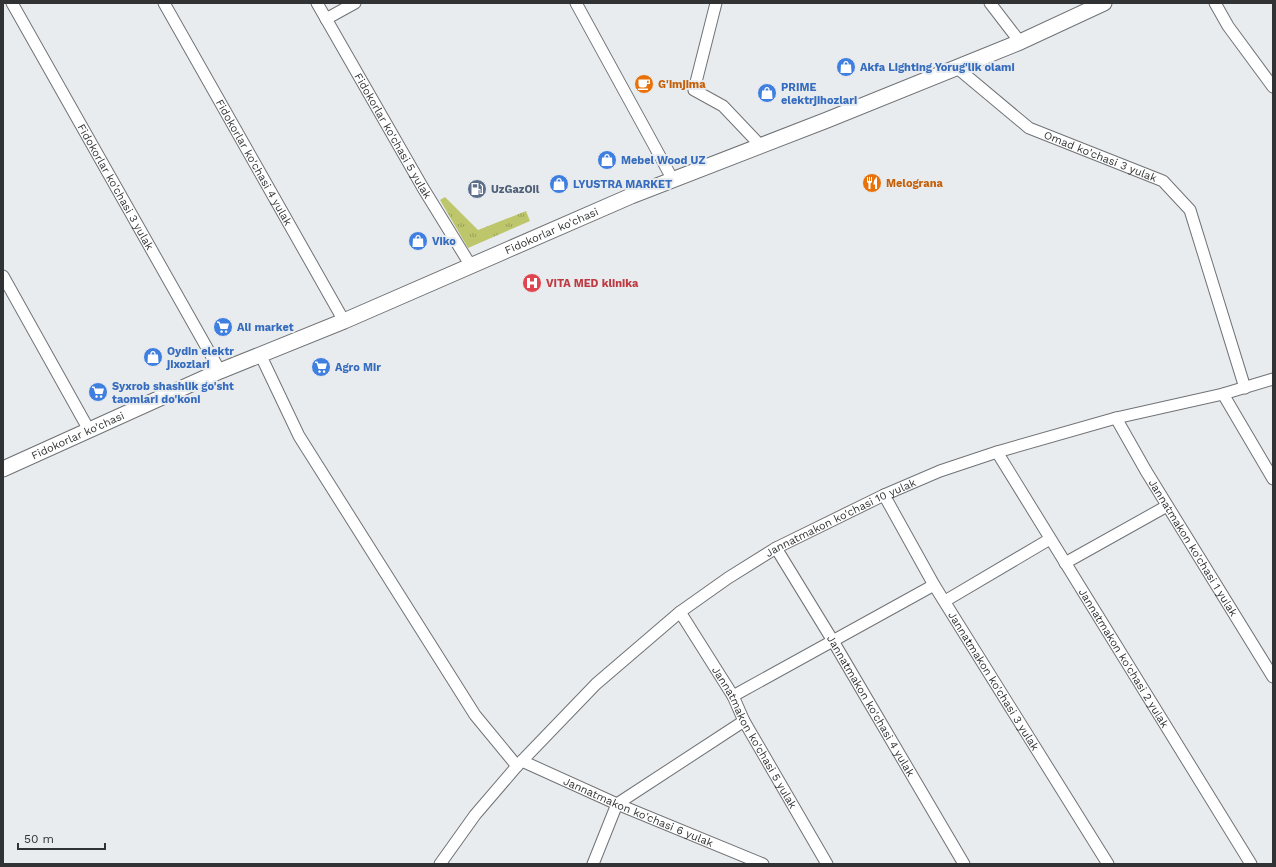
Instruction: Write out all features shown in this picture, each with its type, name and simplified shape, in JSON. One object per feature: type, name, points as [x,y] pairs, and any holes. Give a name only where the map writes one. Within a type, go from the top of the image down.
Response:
[{"type":"main road","name":"Fidokorlar ko'chasi","points":[[3,469],[220,371],[344,322],[631,196],[761,146],[1020,42],[1104,3]]},
{"type":"street","name":"Fidokorlar ko'chasi 3 yulak","points":[[12,3],[220,371]]},
{"type":"street","name":"Fidokorlar ko'chasi 4 yulak","points":[[164,3],[344,322]]},
{"type":"street","name":"Fidokorlar ko'chasi 5 yulak","points":[[317,3],[422,188],[471,266]]},
{"type":"street","points":[[326,19],[355,3]]},
{"type":"street","points":[[576,3],[673,180]]},
{"type":"street","points":[[716,3],[694,90],[723,106],[761,146]]},
{"type":"street","points":[[990,3],[1020,42]]},
{"type":"street","points":[[1215,3],[1228,26],[1273,87]]},
{"type":"street","name":"Omad ko'chasi 3 yulak","points":[[956,68],[1029,128],[1163,181],[1190,210],[1245,388]]},
{"type":"street","points":[[3,276],[89,430]]},
{"type":"street","points":[[260,354],[304,443],[475,715],[519,763]]},
{"type":"street","name":"Jannatmakon ko'chasi 10 yulak","points":[[440,864],[475,815],[519,763],[596,684],[680,612],[728,578],[776,548],[884,495],[940,471],[997,452],[1116,418],[1223,394],[1273,380]]},
{"type":"street","points":[[1223,394],[1273,479]]},
{"type":"street","name":"Jannatmakon ko'chasi 1 yulak","points":[[1116,418],[1167,506],[1273,677]]},
{"type":"street","name":"Jannatmakon ko'chasi 2 yulak","points":[[997,452],[1251,864]]},
{"type":"street","name":"Jannatmakon ko'chasi 3 yulak","points":[[884,495],[934,585],[1108,864]]},
{"type":"street","points":[[1065,563],[1167,506]]},
{"type":"street","points":[[945,602],[1050,539]]},
{"type":"street","name":"Jannatmakon ko'chasi 4 yulak","points":[[776,548],[833,641],[964,864]]},
{"type":"street","points":[[733,696],[934,585]]},
{"type":"street","name":"Jannatmakon ko'chasi 5 yulak","points":[[680,612],[733,696],[744,721],[827,864]]},
{"type":"street","points":[[593,864],[617,804],[744,721]]},
{"type":"street","name":"Jannatmakon ko'chasi 6 yulak","points":[[519,763],[763,864]]},
{"type":"green space","points":[[445,197],[478,230],[526,211],[530,221],[468,248],[440,200]]},
{"type":"place","name":"Akfa Lighting Yorug'lik olami","points":[[846,67]]},
{"type":"place","name":"G'imjima","points":[[644,84]]},
{"type":"place","name":"PRIME elektrjihozlari","points":[[767,93]]},
{"type":"place","name":"Mebel Wood UZ","points":[[607,160]]},
{"type":"place","name":"Melograna","points":[[872,183]]},
{"type":"place","name":"LYUSTRA MARKET","points":[[559,184]]},
{"type":"place","name":"UzGazOil","points":[[477,189]]},
{"type":"place","name":"Viko","points":[[418,241]]},
{"type":"place","name":"VITA MED klinika","points":[[532,283]]},
{"type":"place","name":"Ali market","points":[[223,327]]},
{"type":"place","name":"Oydin elektr jixozlari","points":[[153,357]]},
{"type":"place","name":"Agro Mir","points":[[321,367]]},
{"type":"place","name":"Syxrob shashlik go'sht taomlari do'koni","points":[[98,392]]}]
